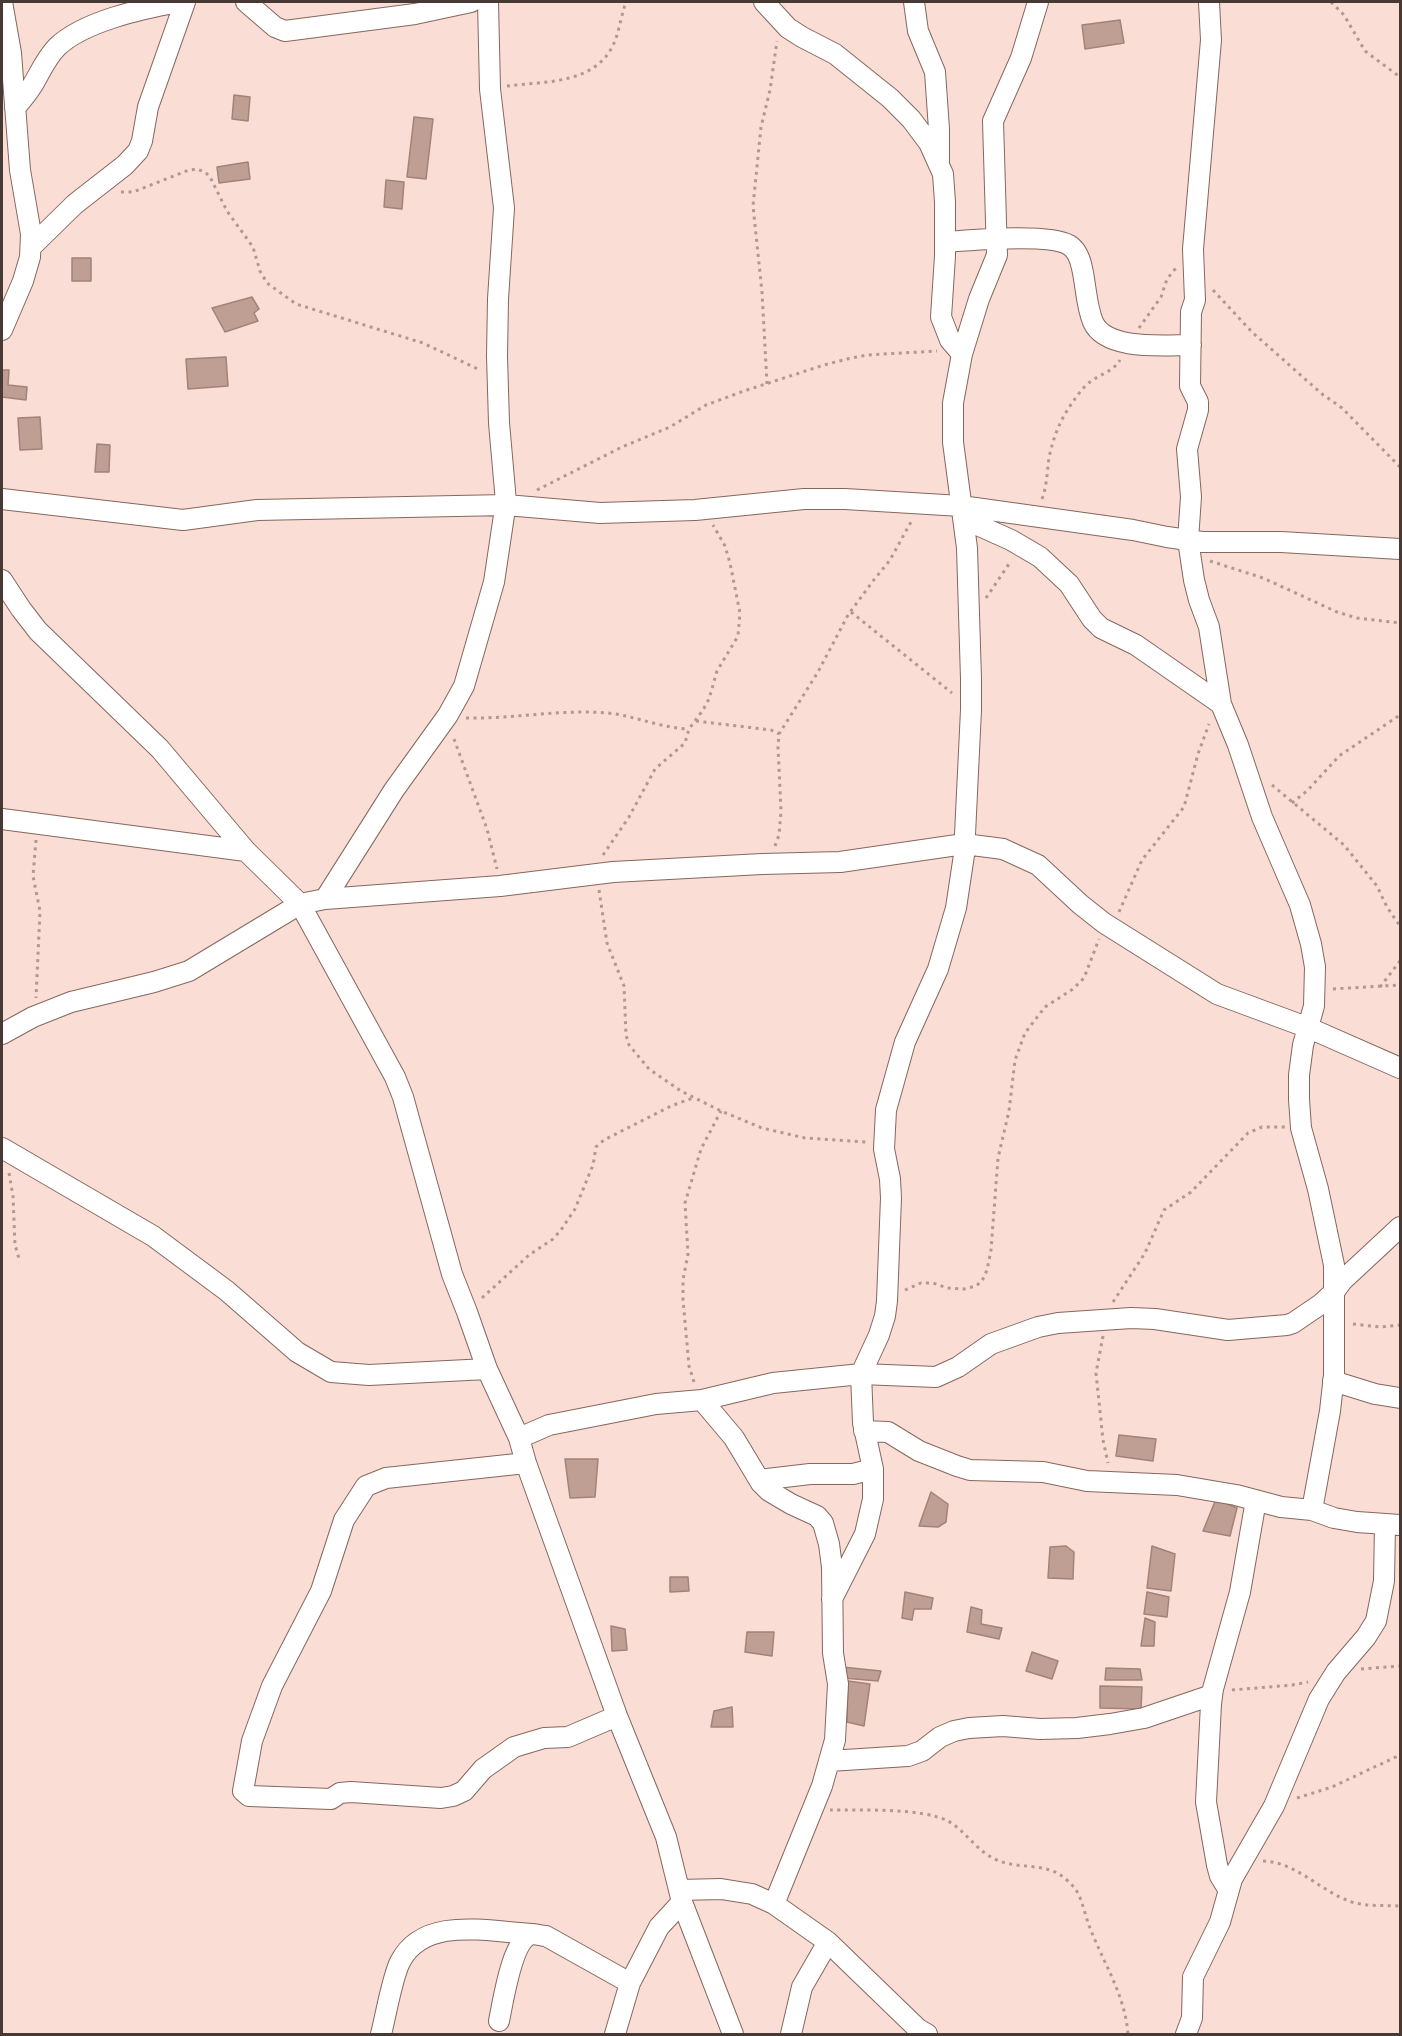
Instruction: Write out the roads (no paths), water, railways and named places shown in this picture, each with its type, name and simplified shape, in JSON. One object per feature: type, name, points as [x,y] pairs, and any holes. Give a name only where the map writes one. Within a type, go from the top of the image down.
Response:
[{"type":"street","points":[[2,2],[11,53],[20,170],[31,234],[30,257],[23,281],[2,330]]},
{"type":"street","points":[[15,108],[57,47],[73,35],[132,12],[178,2]]},
{"type":"street","points":[[31,247],[61,216],[125,165],[138,151],[148,107],[185,2]]},
{"type":"street","points":[[246,2],[275,27],[285,32],[415,14],[471,2]]},
{"type":"street","points":[[326,899],[394,790],[446,717],[464,686],[494,582],[506,505],[498,379],[498,299],[504,208],[490,88],[488,2]]},
{"type":"street","points":[[764,2],[777,17],[802,38],[835,54],[890,98],[911,119],[928,143],[943,174],[945,202],[940,317],[950,340],[962,354]]},
{"type":"street","points":[[914,2],[918,31],[935,72],[939,166]]},
{"type":"street","points":[[832,1599],[864,1533],[873,1499],[873,1469],[864,1431],[861,1374],[879,1335],[887,1301],[891,1198],[884,1143],[886,1110],[904,1042],[938,969],[956,908],[962,870],[971,711],[967,548],[953,442],[953,403],[962,354],[996,255],[993,121],[1021,58],[1038,2]]},
{"type":"street","points":[[1209,2],[1210,39],[1193,266],[1195,300],[1191,312],[1190,386],[1198,402],[1198,410],[1187,449],[1191,497],[1189,545],[1199,600],[1209,627],[1221,704],[1239,746],[1271,839],[1300,905],[1311,944],[1316,990],[1309,1028],[1303,1045],[1299,1075],[1302,1128],[1334,1265],[1333,1381],[1327,1438],[1318,1470],[1312,1510]]},
{"type":"street","points":[[945,242],[1018,238],[1056,240],[1068,244],[1076,250],[1080,261],[1087,300],[1098,330],[1108,337],[1124,342],[1191,345]]},
{"type":"street","points":[[2,499],[183,520],[257,510],[506,505],[600,513],[700,509],[804,499],[845,499],[929,505],[962,512],[1036,516],[1132,530],[1189,545],[1281,543],[1401,549]]},
{"type":"street","points":[[962,512],[1040,557],[1061,576],[1101,628],[1136,645],[1221,704]]},
{"type":"street","points":[[2,579],[38,631],[160,749],[246,851],[300,904],[395,1077],[403,1097],[452,1274],[487,1369],[519,1438],[617,1716],[666,1837],[680,1896],[733,2034]]},
{"type":"street","points":[[2,819],[246,851]]},
{"type":"street","points":[[2,1034],[33,1017],[71,1002],[189,971],[300,904],[326,899],[500,886],[597,874],[848,861],[964,844],[1004,849],[1038,865],[1080,904],[1107,925],[1217,994],[1309,1028],[1401,1068]]},
{"type":"street","points":[[4,1157],[153,1236],[226,1291],[297,1352],[331,1372],[369,1375],[487,1369]]},
{"type":"street","points":[[519,1438],[549,1425],[656,1404],[702,1400],[773,1383],[861,1374],[936,1377],[958,1367],[991,1344],[1058,1323],[1108,1319],[1155,1319],[1228,1330],[1276,1327],[1293,1323],[1321,1304],[1342,1281],[1401,1227]]},
{"type":"street","points":[[1333,1381],[1375,1394],[1401,1398]]},
{"type":"street","points":[[702,1400],[734,1438],[759,1480],[769,1491],[820,1519],[829,1544],[832,1567],[833,1653],[838,1684],[835,1740],[822,1786],[774,1904]]},
{"type":"street","points":[[864,1431],[888,1432],[920,1451],[962,1468],[1042,1472],[1087,1481],[1177,1485],[1281,1507],[1312,1510],[1334,1518],[1393,1525],[1376,1621],[1372,1630],[1336,1672],[1312,1713],[1274,1806],[1228,1889],[1215,1935],[1193,1977],[1192,2018],[1186,2034]]},
{"type":"street","points":[[526,1463],[386,1478],[366,1486],[344,1520],[321,1591],[272,1686],[252,1741],[243,1791],[249,1796],[331,1799],[340,1793],[351,1792],[453,1797],[464,1791],[483,1769],[514,1747],[544,1738],[568,1737],[617,1716]]},
{"type":"street","points":[[759,1480],[810,1474],[853,1474],[873,1469]]},
{"type":"street","points":[[1228,1889],[1220,1876],[1217,1865],[1206,1802],[1212,1695],[1240,1592],[1256,1500]]},
{"type":"street","points":[[829,1761],[908,1755],[922,1751],[940,1737],[969,1728],[1003,1726],[1040,1729],[1077,1728],[1110,1724],[1144,1718],[1212,1695]]},
{"type":"street","points":[[615,2034],[630,1983],[659,1927],[680,1896],[721,1889],[753,1894],[774,1904],[828,1942],[918,2029],[927,2034]]},
{"type":"street","points":[[381,2034],[399,1964],[410,1946],[426,1936],[449,1929],[546,1936],[630,1983]]},
{"type":"street","points":[[499,2021],[511,1965],[521,1941],[532,1934]]},
{"type":"street","points":[[791,2034],[802,1987],[828,1942]]}]
